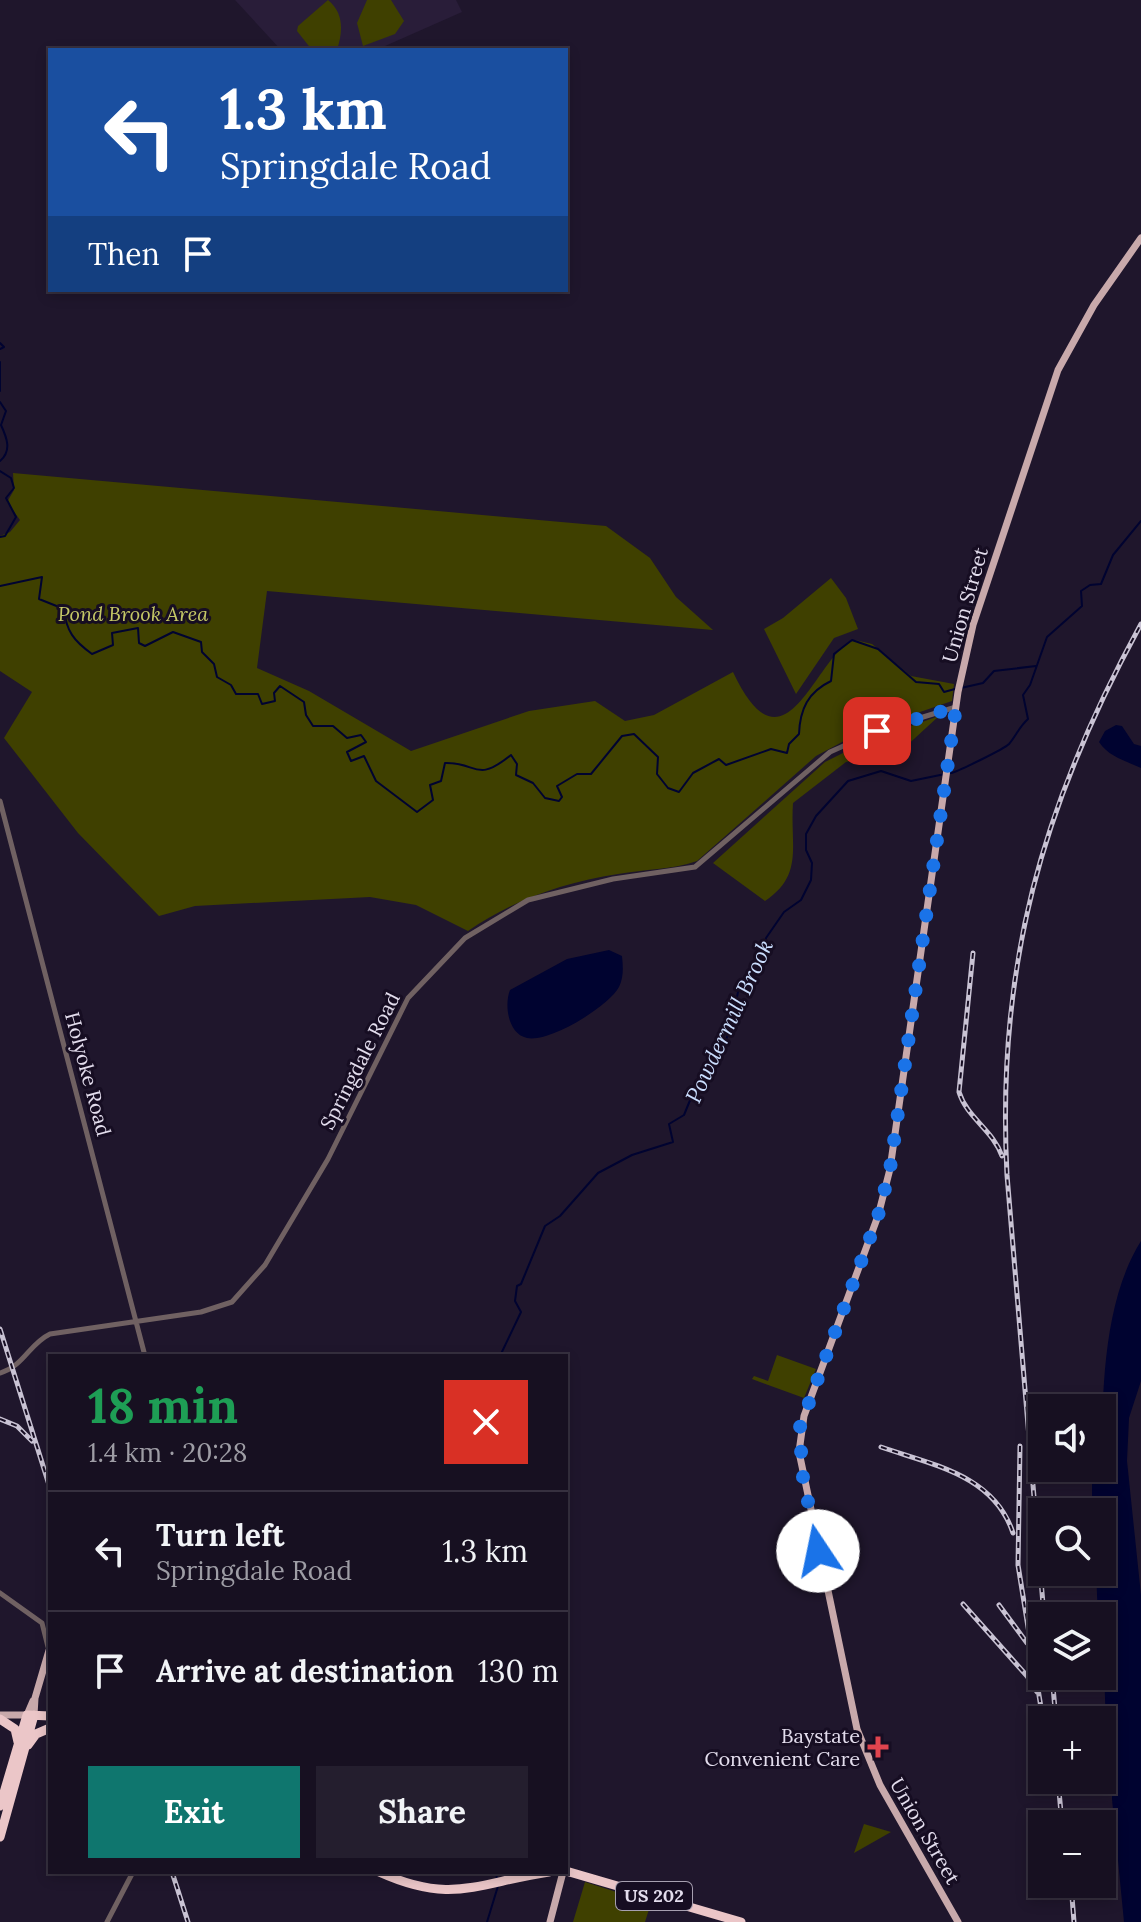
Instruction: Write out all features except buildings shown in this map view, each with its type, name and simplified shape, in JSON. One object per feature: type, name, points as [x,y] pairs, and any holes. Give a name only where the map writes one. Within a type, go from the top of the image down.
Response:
[{"type":"highway","points":[[30,1719],[48,1716]]},
{"type":"highway","points":[[0,1837],[20,1751],[17,1732],[2,1717]]},
{"type":"highway","points":[[30,1719],[48,1725]]},
{"type":"highway","points":[[0,1806],[30,1719]]},
{"type":"highway","points":[[20,1751],[48,1727]]},
{"type":"highway","name":"US 202","points":[[568,1873],[741,1922]]},
{"type":"highway","points":[[384,1874],[418,1888],[439,1891],[490,1885],[540,1874]]},
{"type":"main road","name":"Union Street","points":[[958,1922],[880,1785],[857,1729],[799,1445],[804,1416],[878,1216],[890,1169],[958,689],[973,625],[1058,370],[1094,305],[1141,238]]},
{"type":"main road","points":[[2,1717],[30,1719],[48,1648]]},
{"type":"main road","points":[[550,1922],[563,1874]]},
{"type":"street","name":"Springdale Road","points":[[0,1373],[17,1366],[39,1341],[50,1334],[221,1308],[236,1299],[255,1279],[328,1159],[408,998],[471,934],[528,900],[613,879],[695,867],[830,752],[877,731],[956,707]]},
{"type":"street","name":"Holyoke Road","points":[[0,801],[144,1354]]},
{"type":"street","points":[[0,1593],[40,1620],[48,1641]]},
{"type":"street","points":[[107,1922],[132,1874]]},
{"type":"shaded area","points":[[235,0],[456,0],[462,12],[381,48],[279,48]]},
{"type":"green space","points":[[328,0],[337,11],[341,23],[337,48],[310,48],[297,31],[298,26]]},
{"type":"green space","points":[[367,0],[391,0],[404,21],[395,34],[363,46],[357,23]]},
{"type":"green space","name":"Pond Brook Area","points":[[13,473],[606,526],[650,558],[676,597],[713,630],[267,591],[257,668],[309,691],[411,751],[529,711],[595,701],[625,721],[654,715],[733,672],[752,704],[769,716],[785,714],[799,702],[841,649],[855,640],[872,644],[911,676],[954,684],[952,701],[859,733],[816,756],[697,861],[558,888],[521,901],[468,931],[416,905],[370,897],[195,906],[159,916],[78,833],[4,738],[32,692],[0,671],[0,536],[10,532],[20,520],[7,502],[14,490]]},
{"type":"green space","points":[[831,578],[846,598],[858,629],[834,638],[796,694],[764,629],[783,618]]},
{"type":"green space","points":[[939,716],[902,750],[846,762],[793,803],[790,870],[777,891],[765,901],[713,863],[825,762],[863,743]]},
{"type":"green space","points":[[777,1355],[816,1369],[804,1398],[752,1379],[754,1376],[768,1381]]},
{"type":"green space","points":[[864,1824],[891,1832],[854,1853]]},
{"type":"green space","points":[[585,1882],[651,1903],[645,1922],[573,1922]]},
{"type":"water","points":[[1116,725],[1122,726],[1134,744],[1141,746],[1141,768],[1113,755],[1099,742],[1105,731]]},
{"type":"water","points":[[609,950],[622,956],[622,975],[619,987],[603,1004],[577,1022],[549,1035],[527,1038],[515,1031],[507,1003],[510,990],[567,959]]},
{"type":"water","points":[[1141,1241],[1141,1381],[1129,1418],[1127,1461],[1141,1595],[1141,1922],[1124,1922],[1116,1810],[1113,1810],[1112,1799],[1112,1794],[1116,1794],[1116,1706],[1105,1706],[1105,1690],[1116,1690],[1116,1602],[1097,1602],[1097,1586],[1116,1586],[1116,1498],[1092,1498],[1092,1482],[1116,1482],[1116,1394],[1104,1394],[1104,1382],[1118,1293]]},
{"type":"waterway","points":[[0,343],[4,347],[0,349]]},
{"type":"waterway","points":[[0,362],[0,391]]},
{"type":"waterway","points":[[0,402],[6,411],[1,425],[7,444],[6,453],[0,461]]},
{"type":"waterway","points":[[0,471],[11,478],[14,488],[6,498],[16,517],[5,536],[0,537]]},
{"type":"waterway","name":"Powdermill Brook","points":[[951,773],[1005,747],[1028,719],[1023,695],[1030,685],[1047,637],[1082,606],[1081,591],[1090,585],[1101,584],[1113,555],[1141,521]]},
{"type":"waterway","points":[[0,586],[42,577],[39,599],[64,609],[72,635],[92,654],[113,645],[112,633],[138,628],[139,643],[145,646],[173,632],[201,642],[202,652],[214,664],[217,677],[231,685],[236,694],[258,694],[262,704],[275,701],[274,693],[280,686],[304,702],[306,715],[313,726],[333,726],[347,738],[361,735],[366,742],[347,752],[351,761],[364,756],[376,781],[417,812],[433,800],[430,785],[441,781],[445,763],[483,770],[511,755],[517,764],[516,775],[533,783],[545,798],[559,801],[562,797],[557,786],[577,774],[591,774],[622,736],[634,734],[658,757],[657,774],[668,788],[679,792],[693,773],[719,759],[726,765],[771,749],[787,753],[789,744],[799,734],[807,702],[816,690],[831,681],[834,654],[852,640],[878,649],[916,682],[939,684],[944,692],[955,689]]},
{"type":"waterway","points":[[961,688],[983,683],[994,671],[1036,666]]},
{"type":"waterway","name":"Powdermill Brook","points":[[501,1354],[521,1312],[515,1301],[517,1286],[521,1284],[545,1226],[560,1216],[598,1173],[632,1155],[673,1142],[669,1124],[684,1115],[693,1093],[715,1060],[716,1050],[726,1040],[738,992],[764,957],[766,938],[784,912],[801,900],[811,880],[812,863],[806,850],[806,834],[816,816],[848,781],[881,771],[911,781],[945,774]]},
{"type":"waterway","name":"Powdermill Brook","points":[[496,1874],[497,1879]]},
{"type":"waterway","name":"Powdermill Brook","points":[[487,1922],[498,1886]]},
{"type":"railway","points":[[1043,1602],[1007,1175],[1009,1027],[1018,957],[1052,823],[1106,691],[1141,624]]},
{"type":"railway","points":[[973,953],[959,1092],[1002,1156]]},
{"type":"railway","points":[[0,1329],[48,1482]]},
{"type":"railway","points":[[0,1419],[17,1426],[32,1441]]},
{"type":"railway","points":[[1020,1446],[1018,1565],[1041,1706]]},
{"type":"railway","points":[[881,1447],[941,1467],[977,1485],[1004,1513],[1013,1533]]},
{"type":"railway","points":[[963,1604],[1027,1676],[1037,1692]]},
{"type":"railway","points":[[999,1605],[1027,1643]]},
{"type":"railway","points":[[1053,1690],[1055,1706]]},
{"type":"railway","points":[[1059,1794],[1061,1810]]},
{"type":"railway","points":[[173,1874],[188,1922]]},
{"type":"railway","points":[[1072,1898],[1074,1922]]},
{"type":"place","name":"Baystate Convenient Care","points":[[878,1747]]},
{"type":"route","points":[[818,1551],[799,1452],[800,1427],[878,1216],[890,1169],[956,707],[877,731]]}]
